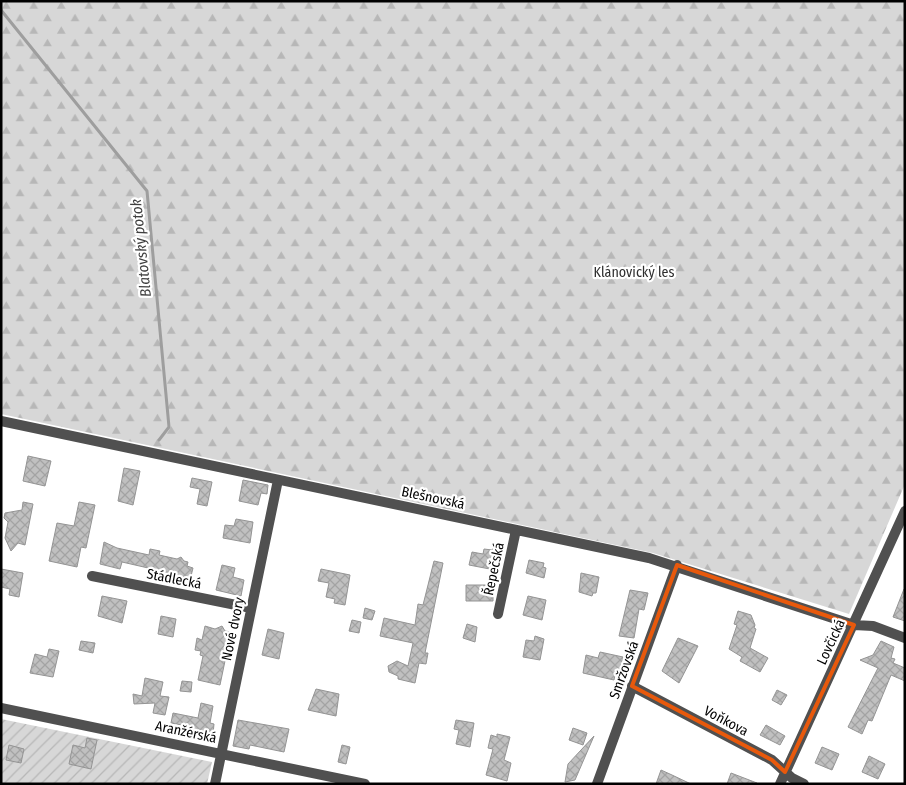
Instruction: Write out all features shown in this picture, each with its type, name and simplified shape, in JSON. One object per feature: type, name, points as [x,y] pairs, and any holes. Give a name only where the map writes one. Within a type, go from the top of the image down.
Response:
[{"type":"street","name":"Blešnovská","points":[[1,421],[677,565],[854,625],[873,626],[905,638]]},
{"type":"street","name":"Nové dvory","points":[[215,784],[278,480]]},
{"type":"street","name":"Lovčická","points":[[780,784],[905,510]]},
{"type":"street","name":"Řepečská","points":[[498,614],[516,530]]},
{"type":"street","name":"Smržovská","points":[[597,784],[677,565]]},
{"type":"street","name":"Stádlecká","points":[[92,576],[251,608]]},
{"type":"street","name":"Voňkova","points":[[632,686],[772,760],[792,778],[804,784]]},
{"type":"street","name":"Aranžérská","points":[[1,708],[365,784]]},
{"type":"highlighted area","points":[[677,565],[854,625],[785,772],[772,760],[632,686]]},
{"type":"green space","name":"Klánovický les","points":[[1,1],[905,1],[905,484],[849,614],[653,553],[1,414]]},
{"type":"green space","points":[[1,719],[212,762],[207,784],[1,784]]},
{"type":"building","points":[[28,456],[51,461],[45,486],[23,481]]},
{"type":"building","points":[[124,468],[140,471],[133,505],[118,501]]},
{"type":"building","points":[[192,478],[212,482],[207,506],[197,504],[200,489],[190,487]]},
{"type":"building","points":[[243,480],[268,485],[267,494],[261,493],[258,505],[239,501]]},
{"type":"building","points":[[23,502],[33,504],[25,545],[18,543],[11,551],[5,538],[8,522],[4,518],[5,513],[22,510]]},
{"type":"building","points":[[79,502],[95,505],[86,548],[81,547],[77,567],[49,561],[57,523],[74,526]]},
{"type":"building","points":[[236,519],[253,522],[250,543],[223,538],[225,525],[234,526]]},
{"type":"building","points":[[104,542],[117,548],[149,555],[150,549],[160,551],[159,555],[177,559],[181,557],[184,561],[188,562],[187,566],[193,568],[190,580],[168,578],[170,573],[122,562],[120,569],[100,564]]},
{"type":"building","points":[[494,545],[504,547],[500,561],[497,560],[495,570],[469,565],[472,552],[483,554],[484,549],[492,550]]},
{"type":"building","points":[[529,560],[544,563],[543,567],[546,568],[544,578],[526,573]]},
{"type":"building","points":[[434,561],[443,563],[425,653],[428,653],[426,664],[419,663],[415,683],[398,679],[398,676],[389,672],[388,666],[397,661],[408,666],[413,643],[380,636],[384,618],[415,625],[418,604],[423,605]]},
{"type":"building","points":[[222,565],[235,568],[233,577],[244,580],[241,596],[216,590]]},
{"type":"building","points":[[1,569],[23,573],[19,597],[9,595],[10,589],[1,587]]},
{"type":"building","points":[[321,569],[350,575],[345,605],[334,603],[335,599],[326,597],[329,583],[318,581]]},
{"type":"building","points":[[581,573],[599,577],[596,593],[593,593],[592,596],[579,592]]},
{"type":"building","points":[[466,585],[486,585],[486,591],[493,592],[493,601],[466,601]]},
{"type":"building","points":[[905,589],[905,621],[893,617]]},
{"type":"building","points":[[630,590],[648,593],[644,610],[639,609],[634,638],[619,636]]},
{"type":"building","points":[[102,596],[127,601],[122,623],[98,616]]},
{"type":"building","points":[[528,596],[546,600],[542,620],[523,615]]},
{"type":"building","points":[[365,608],[375,611],[372,620],[363,618]]},
{"type":"building","points":[[738,611],[751,615],[755,625],[754,628],[756,629],[750,648],[768,658],[760,672],[740,661],[742,657],[729,649],[737,625],[734,624]]},
{"type":"building","points":[[161,616],[176,619],[173,637],[158,634]]},
{"type":"building","points":[[352,620],[361,622],[359,633],[349,631]]},
{"type":"building","points":[[467,624],[477,627],[475,642],[463,638]]},
{"type":"building","points":[[205,626],[215,629],[222,626],[225,631],[231,632],[220,685],[198,680],[203,656],[200,655],[201,651],[195,650],[197,638],[202,640]]},
{"type":"building","points":[[268,629],[284,633],[279,659],[262,655]]},
{"type":"building","points":[[535,636],[544,639],[540,660],[523,657],[526,640],[534,641]]},
{"type":"building","points":[[678,638],[698,646],[679,683],[662,671]]},
{"type":"building","points":[[81,641],[95,643],[93,653],[79,650]]},
{"type":"building","points":[[881,641],[894,647],[891,658],[895,659],[893,663],[905,668],[905,681],[891,675],[872,721],[868,720],[862,734],[848,727],[878,668],[860,660],[873,655]]},
{"type":"building","points":[[49,649],[59,651],[53,677],[30,673],[35,654],[47,657]]},
{"type":"building","points":[[600,652],[623,657],[620,670],[616,669],[614,680],[583,673],[586,655],[598,658]]},
{"type":"building","points":[[145,678],[163,682],[160,696],[169,697],[165,715],[153,713],[155,703],[134,704],[133,694],[142,696]]},
{"type":"building","points":[[182,681],[192,682],[191,692],[180,691]]},
{"type":"building","points":[[316,689],[339,694],[336,716],[308,710]]},
{"type":"building","points":[[777,690],[787,695],[781,705],[772,700]]},
{"type":"building","points":[[201,703],[213,706],[210,723],[214,724],[213,734],[181,730],[182,725],[171,723],[173,713],[198,718]]},
{"type":"building","points":[[238,720],[289,729],[284,752],[250,745],[249,749],[233,746]]},
{"type":"building","points":[[456,720],[474,723],[470,747],[456,744],[459,730],[454,729]]},
{"type":"building","points":[[766,725],[785,736],[780,745],[760,735]]},
{"type":"building","points":[[573,728],[587,733],[583,745],[569,740]]},
{"type":"building","points":[[497,734],[510,737],[504,760],[511,763],[507,781],[486,775],[493,749],[488,748],[491,735],[497,737]]},
{"type":"building","points":[[594,736],[575,780],[565,782],[568,764]]},
{"type":"building","points":[[87,738],[97,740],[91,769],[69,764],[73,745],[85,748]]},
{"type":"building","points":[[9,745],[24,749],[21,763],[6,760]]},
{"type":"building","points":[[342,745],[350,747],[346,764],[338,762]]},
{"type":"building","points":[[822,747],[839,754],[832,770],[815,763]]},
{"type":"building","points":[[869,756],[885,764],[878,779],[862,772]]},
{"type":"building","points":[[661,770],[672,775],[691,784],[656,784]]},
{"type":"building","points":[[731,773],[757,783],[757,784],[727,784]]},
{"type":"waterway","name":"Blatovský potok","points":[[1,10],[147,191],[169,427],[159,440]]}]
